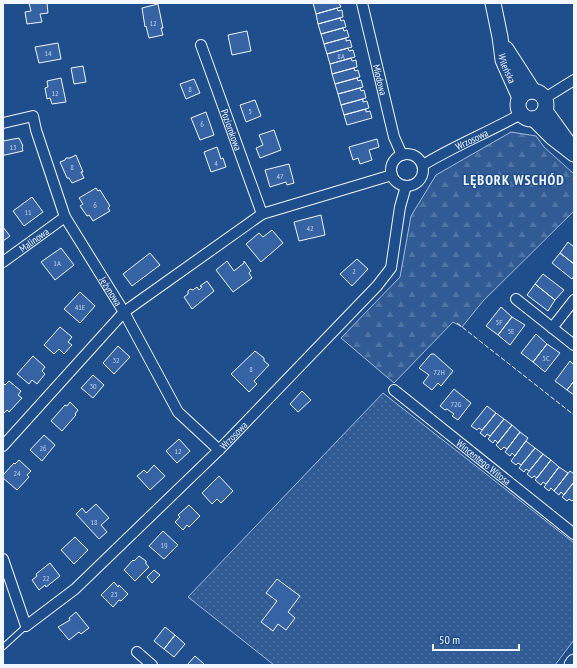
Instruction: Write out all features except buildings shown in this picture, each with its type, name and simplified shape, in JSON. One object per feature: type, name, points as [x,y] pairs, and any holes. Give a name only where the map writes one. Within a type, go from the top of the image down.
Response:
[{"type":"main road","name":"Wileńska","points":[[493,3],[503,60],[520,98],[518,106],[536,107]]},
{"type":"main road","name":"Wileńska","points":[[500,37],[552,137],[574,153]]},
{"type":"street","name":"Miodowa","points":[[362,3],[394,137],[402,154]]},
{"type":"street","name":"Poziomkowa","points":[[201,45],[262,214]]},
{"type":"street","name":"Wrzosowa","points":[[423,165],[442,153],[500,126],[536,107],[574,80]]},
{"type":"street","name":"Jeżynowa","points":[[3,123],[33,116],[36,130],[64,217],[124,312],[178,412],[219,450]]},
{"type":"street","points":[[402,154],[413,154],[423,165],[422,176],[416,184],[406,186],[397,182],[392,175],[391,170],[394,160],[402,154]]},
{"type":"street","points":[[3,446],[124,312],[262,214],[392,175]]},
{"type":"street","name":"Wrzosowa","points":[[26,626],[75,588],[219,450],[377,286],[390,268],[400,207],[406,186]]},
{"type":"street","name":"Malinowa","points":[[3,262],[64,217]]},
{"type":"street","points":[[516,299],[574,345]]},
{"type":"street","points":[[552,328],[574,300]]},
{"type":"street","name":"Wincentego Witosa","points":[[394,390],[574,534]]},
{"type":"street","points":[[3,559],[26,626]]},
{"type":"street","points":[[137,652],[152,665]]},
{"type":"lane","name":"Wrzosowa","points":[[3,647],[26,626]]},
{"type":"green space","points":[[511,132],[536,136],[544,147],[574,174],[574,211],[483,301],[462,327],[453,322],[394,383],[341,338],[400,277],[411,216],[436,175]]},
{"type":"green space","points":[[383,393],[574,543],[574,640],[555,665],[274,665],[188,597]]},
{"type":"fence","points":[[457,323],[574,415]]},
{"type":"district","name":"LĘBORK WSCHÓD","points":[[514,180]]}]
